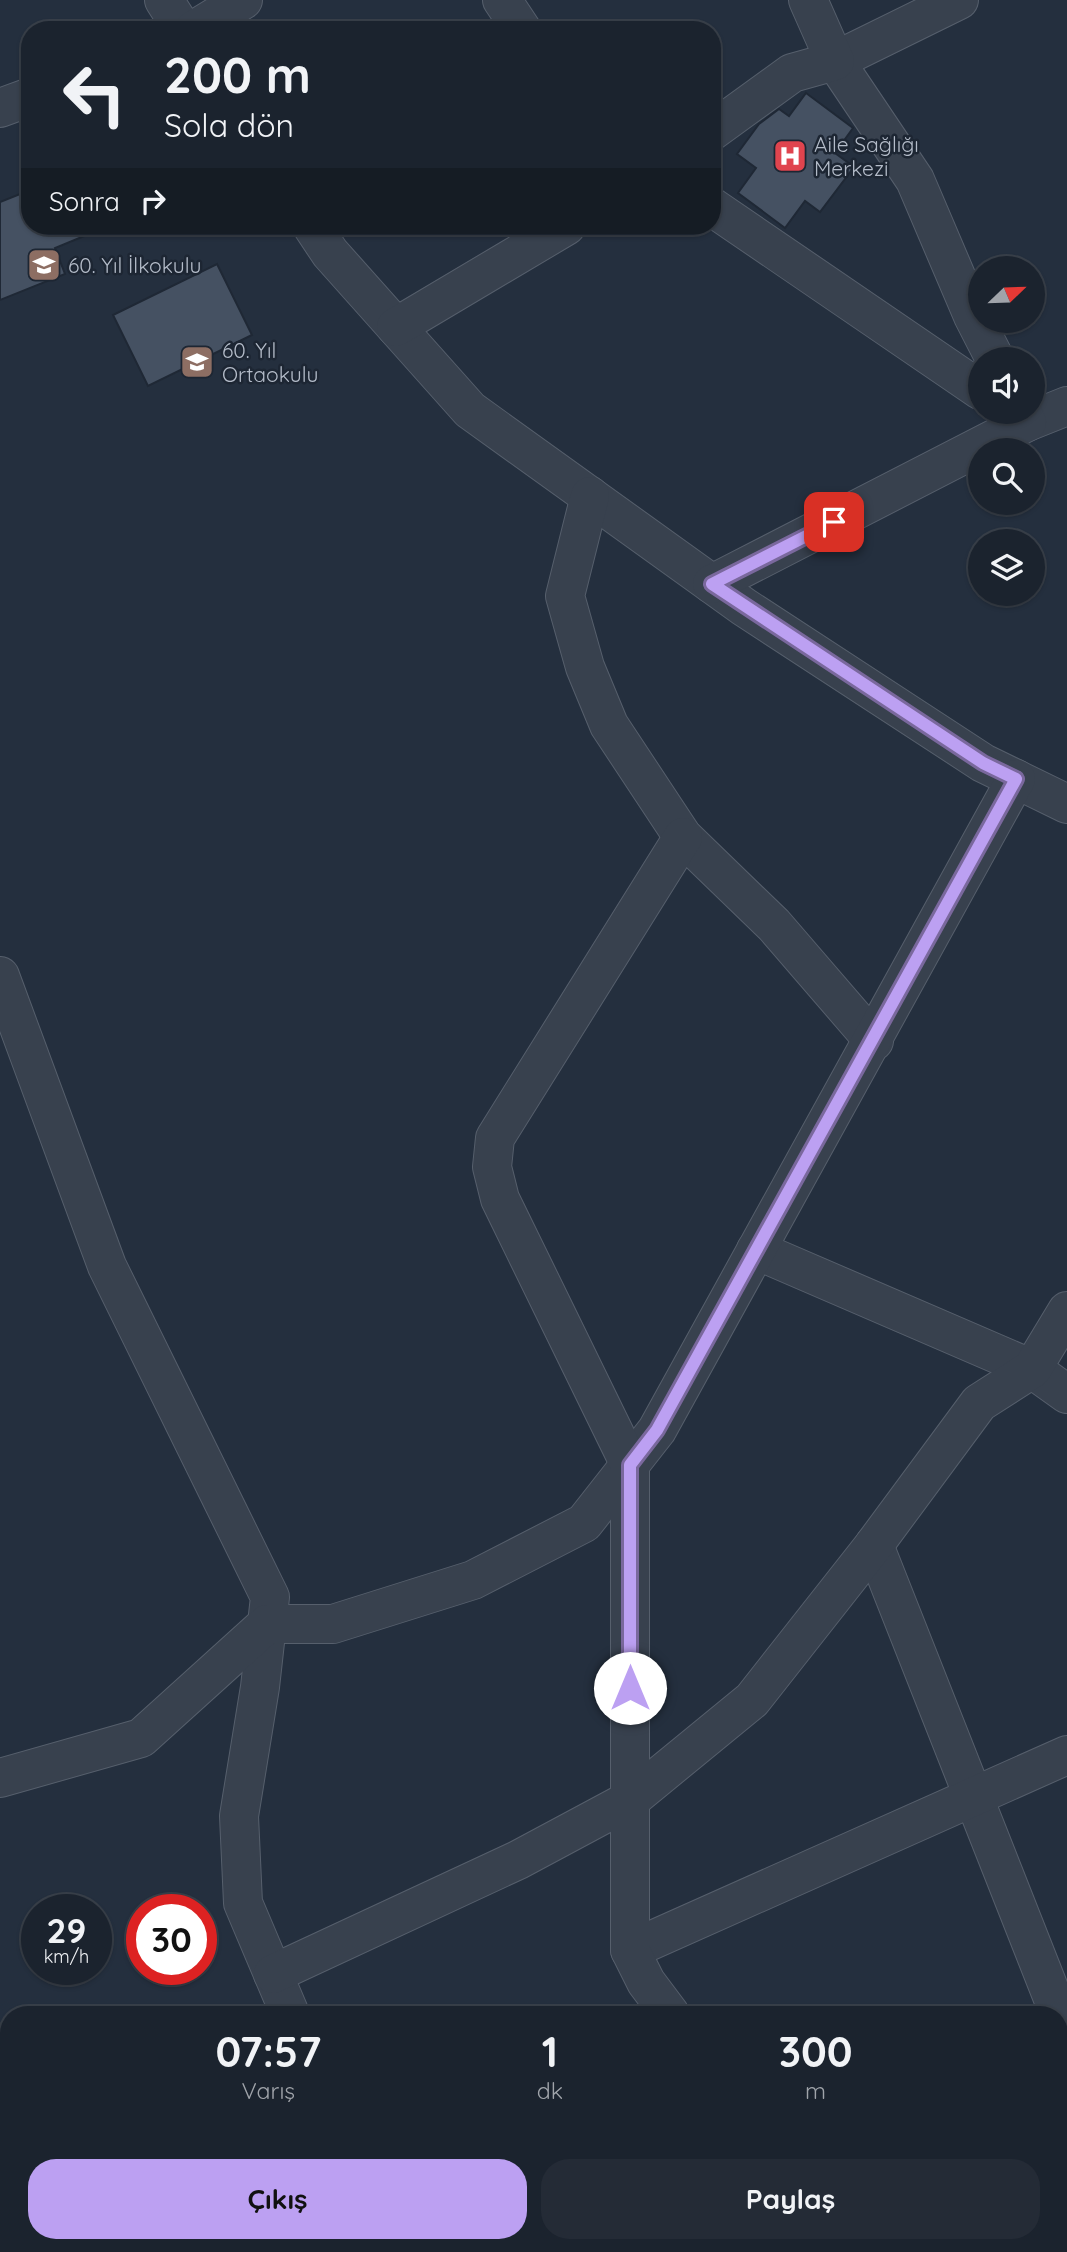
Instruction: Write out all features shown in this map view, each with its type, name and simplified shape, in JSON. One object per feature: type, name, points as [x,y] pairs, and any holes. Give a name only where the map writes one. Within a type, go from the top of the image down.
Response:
[{"type":"street","points":[[164,0],[177,21]]},
{"type":"street","points":[[209,21],[243,0]]},
{"type":"street","points":[[502,0],[516,21]]},
{"type":"street","points":[[808,0],[835,61],[915,180],[989,347]]},
{"type":"street","points":[[721,124],[792,73],[835,61],[959,0]]},
{"type":"street","points":[[0,108],[21,100]]},
{"type":"street","points":[[721,213],[968,382]]},
{"type":"street","points":[[318,235],[330,253],[470,410],[712,584],[983,763],[1067,804]]},
{"type":"street","points":[[396,327],[551,235]]},
{"type":"street","points":[[1045,410],[1067,406]]},
{"type":"street","points":[[712,584],[1004,424]]},
{"type":"street","points":[[590,496],[565,596],[585,667],[609,725],[684,837],[774,925],[874,1041]]},
{"type":"street","points":[[0,1778],[141,1738],[267,1624],[334,1624],[473,1580],[584,1523],[657,1430],[874,1041],[1016,779]]},
{"type":"street","points":[[664,2006],[646,1982],[630,1951],[630,1465],[500,1199],[494,1183],[492,1153],[495,1139],[684,837]]},
{"type":"street","points":[[0,976],[107,1266],[270,1597],[260,1688],[239,1816],[243,1903],[287,2006]]},
{"type":"street","points":[[757,1250],[1049,1364],[1067,1394]]},
{"type":"street","points":[[273,1974],[518,1860],[630,1800],[752,1700],[874,1545],[979,1403],[1049,1364],[1067,1311]]},
{"type":"street","points":[[874,1545],[1056,2006]]},
{"type":"street","points":[[630,1951],[1067,1755]]},
{"type":"building","points":[[806,93],[853,128],[835,153],[854,167],[820,212],[805,201],[785,228],[738,193],[756,168],[737,154],[759,124],[779,109],[789,116]]},
{"type":"building","points":[[21,194],[21,235],[87,235],[55,248],[65,274],[0,300],[0,202]]},
{"type":"building","points":[[217,264],[252,335],[148,386],[113,315]]},
{"type":"place","name":"Aile Sağlığı Merkezi","points":[[790,156]]},
{"type":"place","name":"60. Yıl İlkokulu","points":[[44,265]]},
{"type":"place","name":"60. Yıl Ortaokulu","points":[[197,362]]},
{"type":"route","points":[[630,1688],[630,1465],[657,1430],[874,1041],[1016,779],[983,763],[712,584],[834,522]]}]
